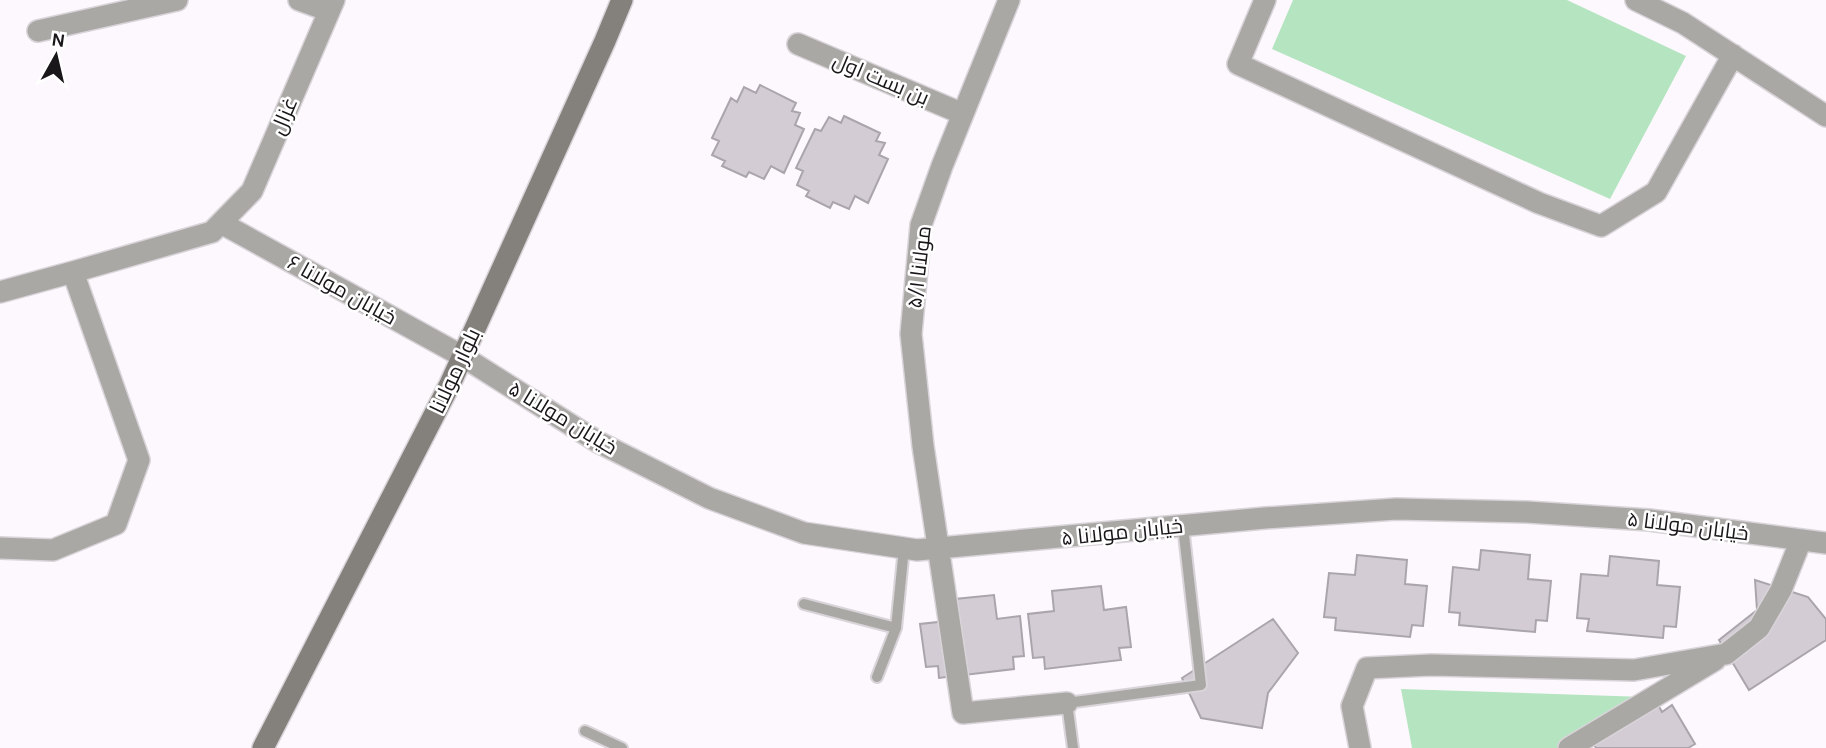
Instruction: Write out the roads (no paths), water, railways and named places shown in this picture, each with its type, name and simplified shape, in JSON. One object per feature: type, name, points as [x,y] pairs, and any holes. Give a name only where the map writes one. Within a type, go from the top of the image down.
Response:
[{"type":"street","points":[[38,31],[177,0]]},
{"type":"street","points":[[299,0],[332,5]]},
{"type":"street","name":"بلوار مولانا","points":[[264,743],[450,384],[622,0]]},
{"type":"street","name":"مولانا ۵/۱","points":[[1009,0],[921,225],[911,334],[923,446],[962,713],[1067,703]]},
{"type":"street","points":[[1265,0],[1238,64],[1539,203],[1601,226],[1657,192],[1733,55]]},
{"type":"street","points":[[1636,0],[1684,23],[1826,117]]},
{"type":"street","name":"غزال","points":[[0,292],[212,232],[253,191],[332,5]]},
{"type":"street","name":"بن بست اول","points":[[798,44],[963,114]]},
{"type":"street","name":"خیابان مولانا ۶","points":[[221,223],[462,356]]},
{"type":"street","points":[[0,548],[52,550],[116,524],[139,460],[73,272]]},
{"type":"street","name":"خیابان مولانا ۵","points":[[462,356],[598,442],[709,498],[804,533],[917,550],[1291,516],[1409,509],[1527,512],[1649,520],[1826,543]]},
{"type":"street","points":[[1569,748],[1726,654],[1759,628],[1781,590],[1801,540]]},
{"type":"street","points":[[1360,748],[1352,706],[1367,668],[1431,665],[1634,670],[1726,654]]},
{"type":"lane","points":[[1073,748],[1067,703],[1201,685],[1183,526]]},
{"type":"lane","points":[[877,677],[896,628],[904,548]]},
{"type":"lane","points":[[804,604],[896,628]]},
{"type":"lane","points":[[585,731],[622,748]]}]
